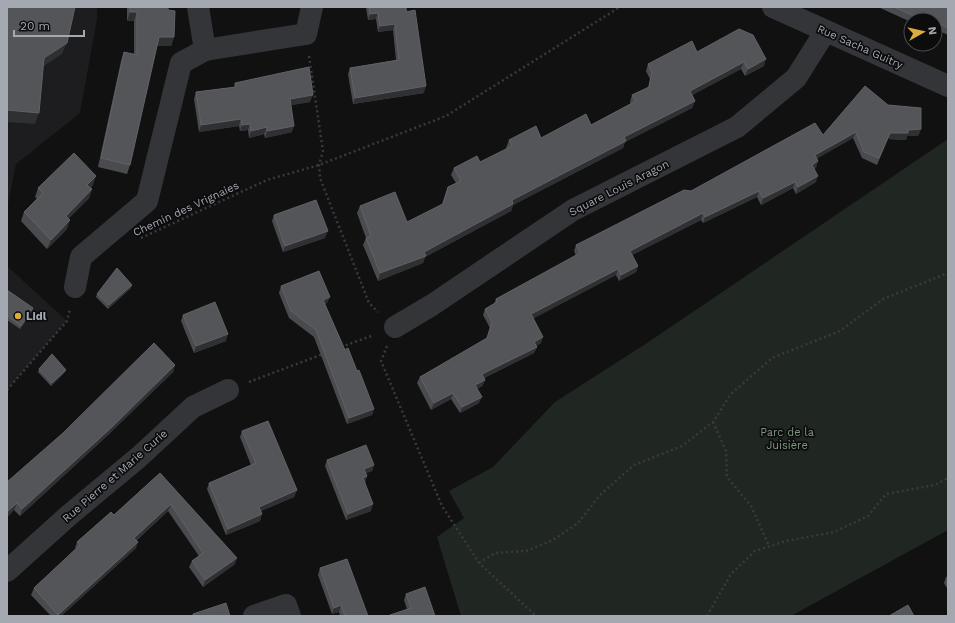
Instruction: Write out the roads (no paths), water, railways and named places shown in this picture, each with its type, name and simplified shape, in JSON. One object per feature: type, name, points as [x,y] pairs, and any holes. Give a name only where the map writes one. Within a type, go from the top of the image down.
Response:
[{"type":"street","points":[[198,7],[205,50]]},
{"type":"street","points":[[76,287],[81,257],[146,201],[181,63],[205,50],[306,34],[312,7]]},
{"type":"street","name":"Rue Sacha Guitry","points":[[773,7],[825,32],[948,86]]},
{"type":"street","name":"Square Louis Aragon","points":[[395,327],[432,305],[573,210],[737,127],[796,78],[825,32]]},
{"type":"street","name":"Rue Pierre et Marie Curie","points":[[7,571],[68,516],[139,457],[193,407],[228,390]]},
{"type":"street","points":[[254,616],[286,605],[290,616]]},
{"type":"place","name":"Lidl","points":[[18,316]]},
{"type":"park label","name":"Parc de la Juisière","points":[[787,438]]}]
